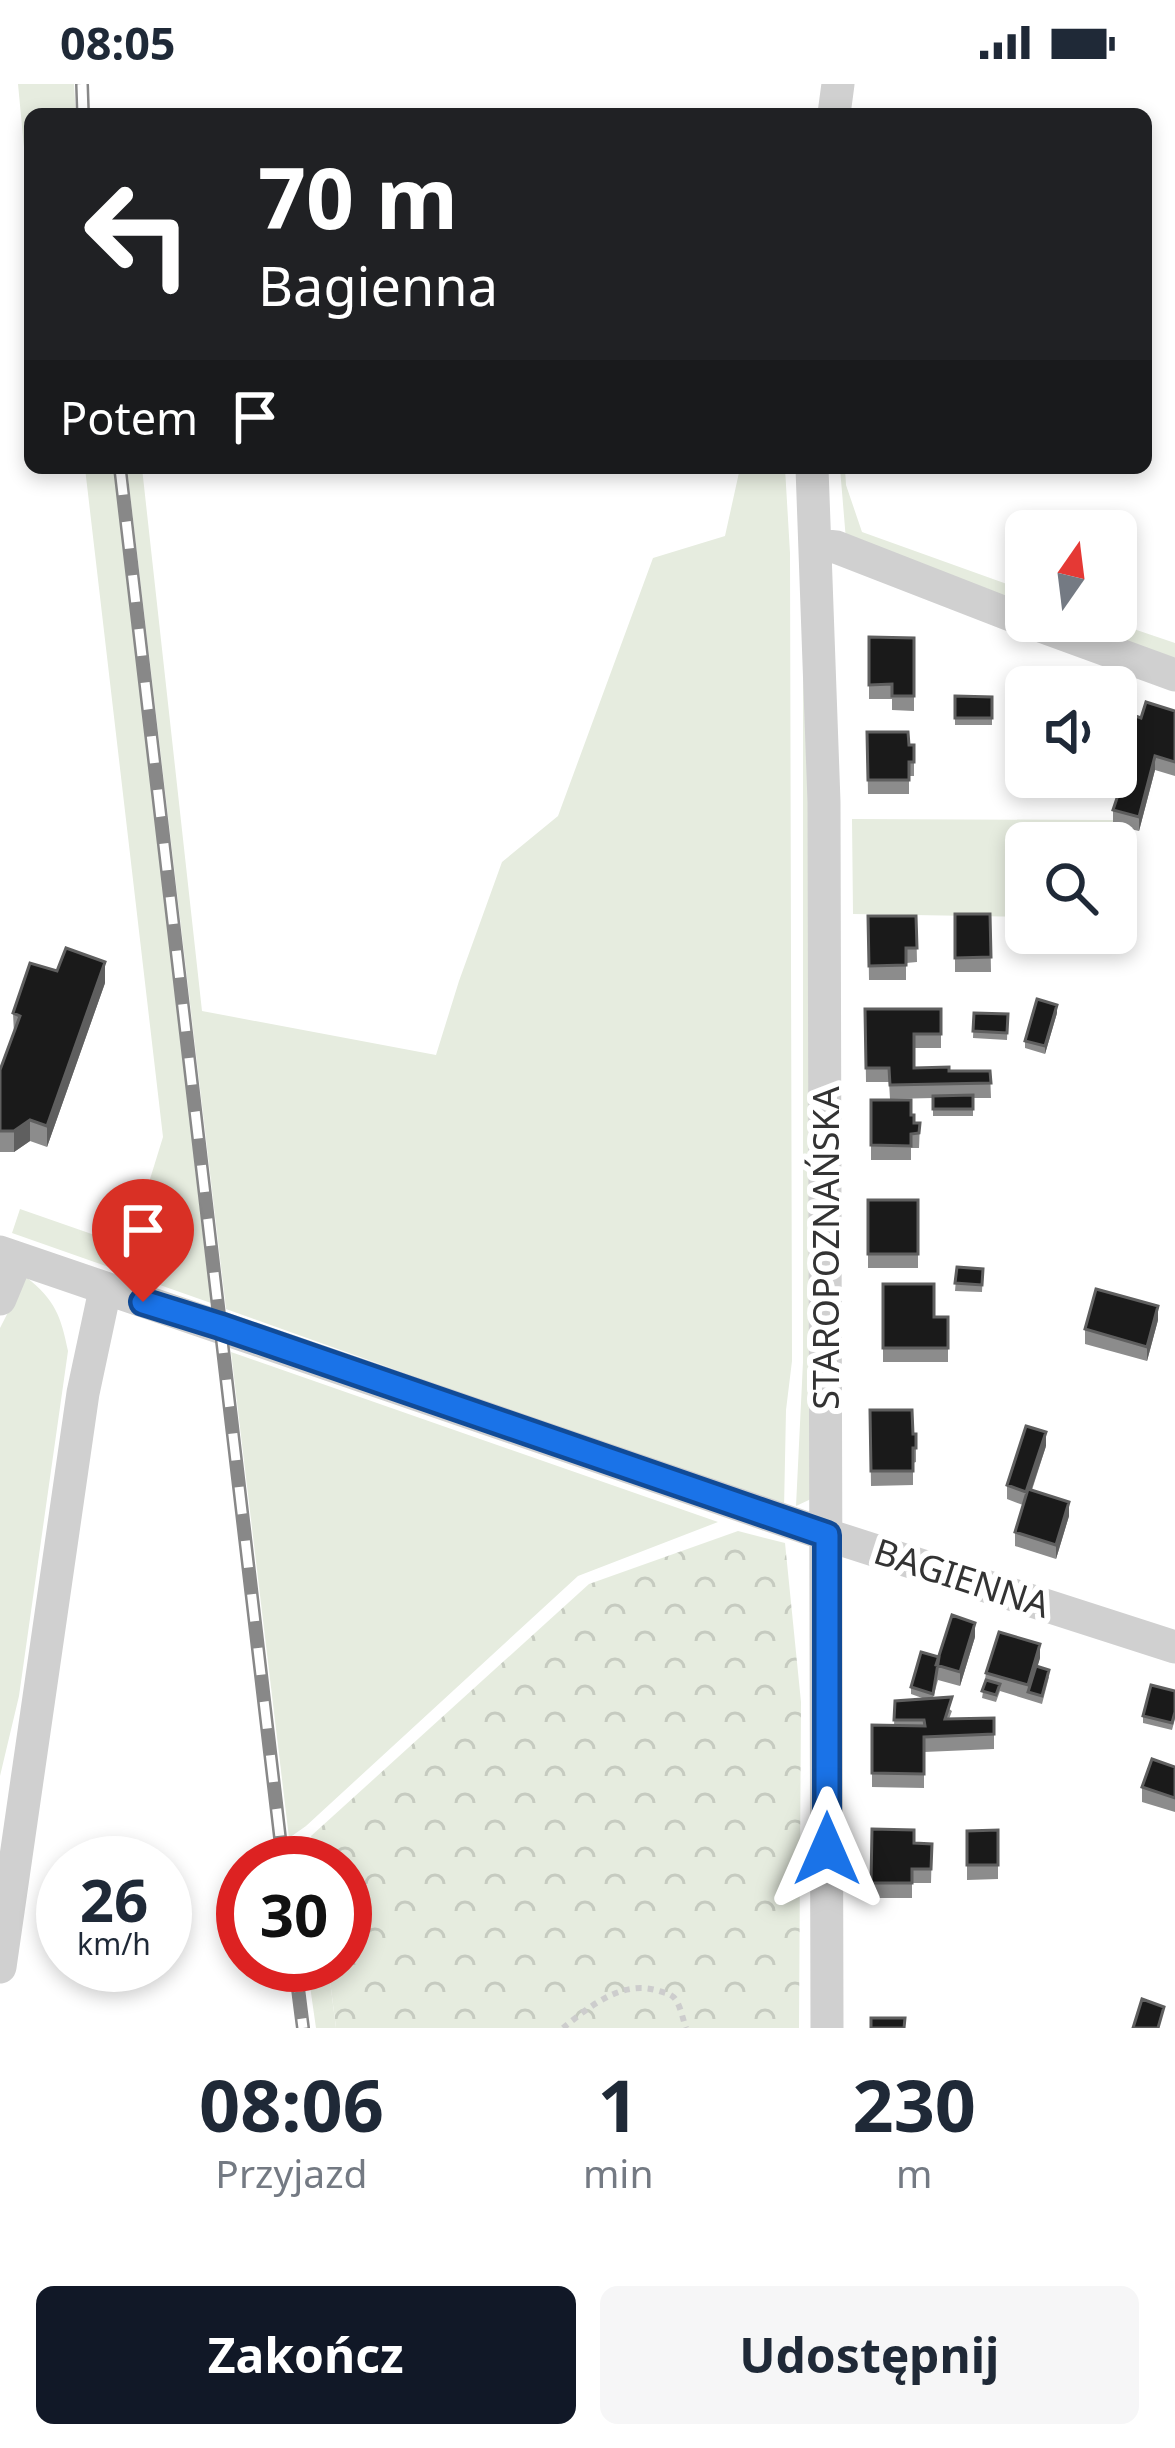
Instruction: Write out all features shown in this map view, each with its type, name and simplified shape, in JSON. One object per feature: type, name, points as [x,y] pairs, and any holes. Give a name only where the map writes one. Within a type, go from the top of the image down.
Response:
[{"type":"street","name":"STAROPOZNAŃSKA","points":[[812,474],[824,824],[827,2028]]},
{"type":"street","points":[[816,545],[836,548],[1005,613]]},
{"type":"street","points":[[1084,642],[1175,675]]},
{"type":"street","points":[[0,1298],[9,1255]]},
{"type":"street","name":"BAGIENNA","points":[[9,1255],[827,1535],[1175,1647]]},
{"type":"street","points":[[0,1967],[83,1393],[105,1290]]},
{"type":"path","points":[[563,2028],[605,1997],[626,1989],[651,1988],[675,1999],[686,2028]]},
{"type":"green space","points":[[18,84],[74,84],[76,108],[24,108],[24,147]]},
{"type":"green space","points":[[86,474],[115,474],[211,1303],[12,1233],[20,1209],[129,1247],[163,1137]]},
{"type":"green space","points":[[128,474],[143,474],[202,1011],[436,1055],[502,862],[558,816],[653,558],[725,536],[739,474],[785,474],[790,553],[792,1361],[784,1509],[226,1309]]},
{"type":"green space","points":[[840,474],[845,474],[862,532],[1005,583],[1005,598],[846,540]]},
{"type":"green space","points":[[803,595],[809,795],[811,1499],[796,1506],[803,1362]]},
{"type":"green space","points":[[1137,630],[1175,643],[1175,659],[1127,642],[1137,642]]},
{"type":"green space","points":[[852,819],[1115,820],[1005,822],[1005,917],[853,914]]},
{"type":"green space","points":[[26,1277],[55,1310],[68,1351],[19,1696],[0,1776],[0,1328]]},
{"type":"green space","points":[[231,1352],[718,1522],[578,1576],[306,1826],[289,1836]]},
{"type":"green space","points":[[738,1531],[785,1543],[801,1702],[799,2028],[336,2028],[331,1992],[372,1992],[372,1836],[311,1836],[589,1584]]},
{"type":"green space","points":[[311,1992],[331,1992],[336,2028],[316,2028]]},
{"type":"building","points":[[869,637],[914,638],[914,696],[892,696],[892,684],[869,685]]},
{"type":"building","points":[[955,696],[992,697],[992,718],[955,718]]},
{"type":"building","points":[[1146,702],[1175,711],[1175,762],[1155,756],[1139,817],[1113,810],[1117,798],[1137,798],[1137,717],[1141,718]]},
{"type":"building","points":[[867,732],[908,732],[909,745],[914,745],[909,780],[868,780]]},
{"type":"building","points":[[955,914],[990,914],[991,957],[955,958]]},
{"type":"building","points":[[868,916],[916,916],[917,948],[906,948],[906,965],[869,966]]},
{"type":"building","points":[[66,948],[105,962],[47,1126],[30,1120],[14,1131],[0,1131],[0,1070],[20,1016],[13,1013],[30,963],[57,971]]},
{"type":"building","points":[[1037,999],[1057,1005],[1045,1046],[1025,1041]]},
{"type":"building","points":[[865,1009],[941,1009],[941,1034],[914,1034],[914,1068],[990,1071],[991,1083],[890,1085],[889,1068],[866,1068]]},
{"type":"building","points":[[974,1013],[1008,1014],[1007,1033],[973,1031]]},
{"type":"building","points":[[973,1095],[973,1109],[933,1109],[933,1096]]},
{"type":"building","points":[[871,1100],[911,1100],[914,1123],[920,1123],[919,1133],[911,1134],[911,1146],[871,1145]]},
{"type":"building","points":[[868,1200],[918,1200],[918,1254],[868,1254]]},
{"type":"building","points":[[957,1267],[983,1269],[982,1285],[955,1283]]},
{"type":"building","points":[[883,1284],[934,1284],[934,1317],[948,1317],[948,1348],[883,1348]]},
{"type":"building","points":[[1096,1289],[1158,1306],[1147,1347],[1085,1329]]},
{"type":"building","points":[[870,1410],[912,1410],[916,1434],[913,1471],[871,1471]]},
{"type":"building","points":[[1026,1426],[1046,1432],[1026,1492],[1007,1485]]},
{"type":"building","points":[[1028,1489],[1069,1502],[1056,1545],[1015,1532]]},
{"type":"building","points":[[952,1615],[975,1623],[960,1672],[936,1665]]},
{"type":"building","points":[[999,1632],[1040,1644],[1028,1685],[986,1673]]},
{"type":"building","points":[[921,1652],[939,1657],[933,1694],[911,1687]]},
{"type":"building","points":[[1036,1666],[1049,1670],[1042,1696],[1028,1692]]},
{"type":"building","points":[[986,1680],[1000,1684],[996,1695],[982,1691]]},
{"type":"building","points":[[1151,1685],[1175,1691],[1172,1723],[1143,1716]]},
{"type":"building","points":[[952,1697],[945,1719],[994,1718],[994,1734],[924,1737],[924,1774],[872,1773],[872,1725],[925,1726],[924,1720],[894,1720],[895,1701]]},
{"type":"building","points":[[1152,1759],[1175,1767],[1175,1798],[1142,1787]]},
{"type":"building","points":[[872,1829],[914,1830],[914,1843],[932,1844],[931,1869],[912,1869],[912,1883],[871,1883]]},
{"type":"building","points":[[998,1830],[998,1865],[967,1865],[967,1831]]},
{"type":"building","points":[[1142,1999],[1164,2007],[1158,2028],[1133,2028]]},
{"type":"building","points":[[871,2018],[905,2018],[904,2028],[871,2028]]},
{"type":"railway","points":[[82,84],[83,108]]},
{"type":"railway","points":[[121,474],[280,1836]]},
{"type":"railway","points":[[298,1992],[303,2028]]},
{"type":"route","points":[[143,1302],[827,1535],[827,1849]]}]
